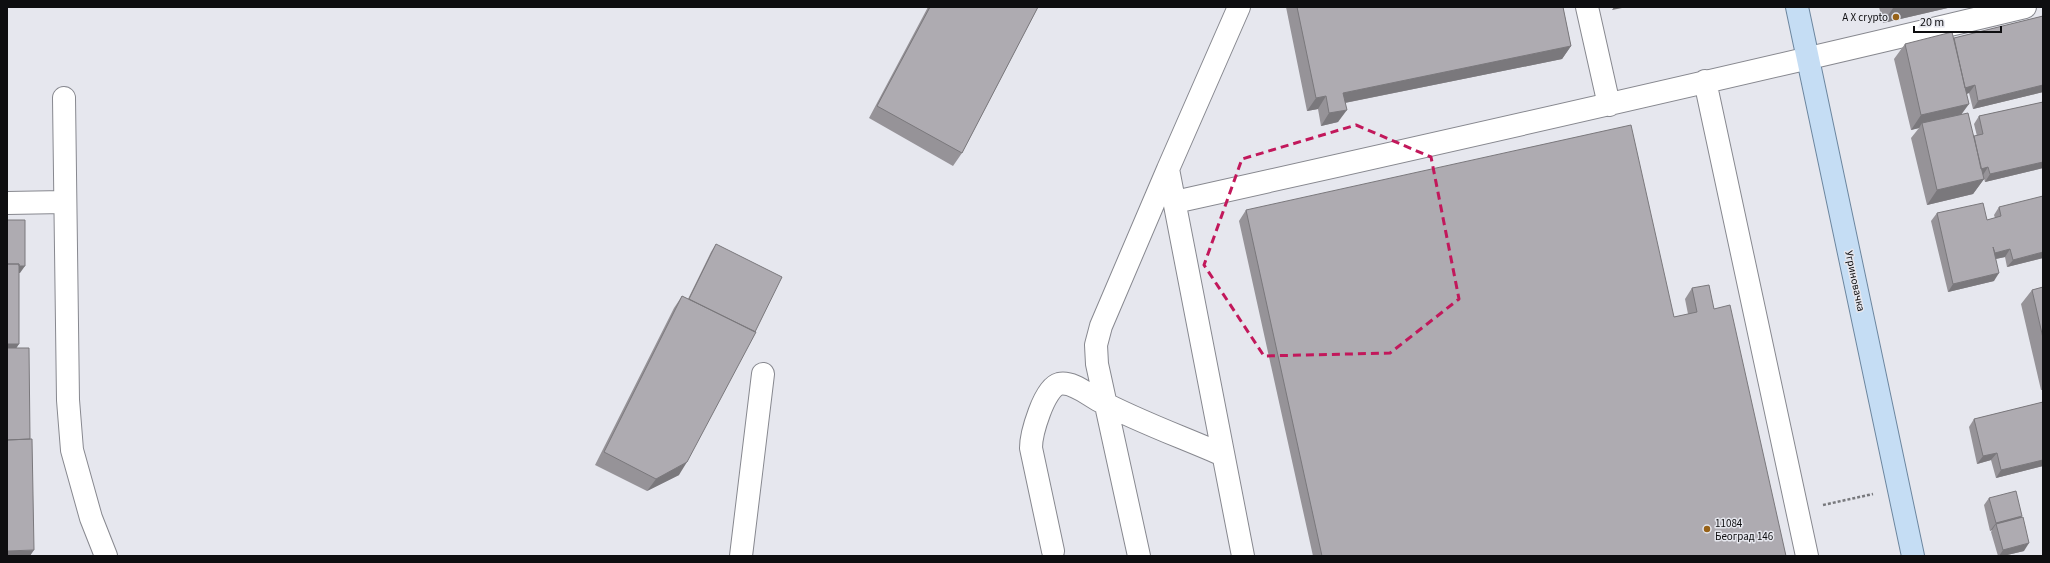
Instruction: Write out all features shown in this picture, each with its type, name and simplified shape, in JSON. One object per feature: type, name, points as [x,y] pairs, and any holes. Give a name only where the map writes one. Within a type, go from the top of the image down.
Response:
[{"type":"main road","name":"Угриновачка","points":[[1797,7],[1913,556]]},
{"type":"lane","points":[[1139,556],[1104,403],[1097,364],[1096,346],[1101,326],[1239,7]]},
{"type":"lane","points":[[1587,7],[1609,105]]},
{"type":"lane","points":[[1174,202],[1609,105],[1704,81],[2025,7]]},
{"type":"lane","points":[[1704,81],[1807,556]]},
{"type":"lane","points":[[64,98],[64,202],[68,400],[72,450],[86,503],[106,556]]},
{"type":"lane","points":[[1168,169],[1242,556]]},
{"type":"lane","points":[[7,203],[64,202]]},
{"type":"lane","points":[[741,556],[763,374]]},
{"type":"lane","points":[[1053,551],[1031,448],[1033,431],[1045,400],[1054,386],[1059,384],[1070,384],[1104,403],[1223,455]]},
{"type":"path","points":[[1797,510],[1899,488]]},
{"type":"highlighted area","points":[[1356,125],[1431,157],[1459,299],[1390,353],[1264,356],[1204,265],[1242,159]]},
{"type":"building","points":[[930,7],[1038,7],[962,153],[877,106]]},
{"type":"building","points":[[1297,7],[1563,7],[1571,46],[1343,93],[1347,110],[1329,113],[1326,96],[1316,98]]},
{"type":"building","points":[[2043,16],[2043,85],[1978,101],[1975,85],[1965,88],[1954,38]]},
{"type":"building","points":[[1952,32],[1969,104],[1921,115],[1905,44]]},
{"type":"building","points":[[2043,102],[2043,162],[1990,174],[1988,167],[1981,169],[1974,136],[1983,134],[1979,116]]},
{"type":"building","points":[[1968,113],[1984,179],[1937,190],[1922,123]]},
{"type":"building","points":[[1631,125],[1674,317],[1697,312],[1692,288],[1709,285],[1714,309],[1730,305],[1786,556],[1322,556],[1246,210]]},
{"type":"building","points":[[2043,196],[2043,252],[2013,260],[2010,249],[1995,253],[1993,247],[1999,273],[1953,284],[1937,213],[1983,203],[1987,220],[2001,216],[1999,207]]},
{"type":"building","points":[[7,220],[25,220],[25,266],[19,266],[19,264],[7,264]]},
{"type":"building","points":[[716,244],[782,277],[755,332],[689,299]]},
{"type":"building","points":[[7,264],[19,264],[19,344],[7,344]]},
{"type":"building","points":[[2043,287],[2043,338],[2032,290]]},
{"type":"building","points":[[682,296],[756,332],[687,462],[656,479],[604,452]]},
{"type":"building","points":[[7,348],[29,348],[30,439],[7,440]]},
{"type":"building","points":[[2043,402],[2043,460],[2001,470],[1997,453],[1983,456],[1974,419]]},
{"type":"building","points":[[32,439],[34,550],[7,551],[7,440]]},
{"type":"building","points":[[2016,491],[2022,516],[1996,523],[1989,498]]},
{"type":"building","points":[[2023,517],[2029,543],[2003,550],[1996,524]]},
{"type":"place","name":"A X crypto","points":[[1896,17]]},
{"type":"place","name":"11084 Београд 146","points":[[1707,529]]}]
